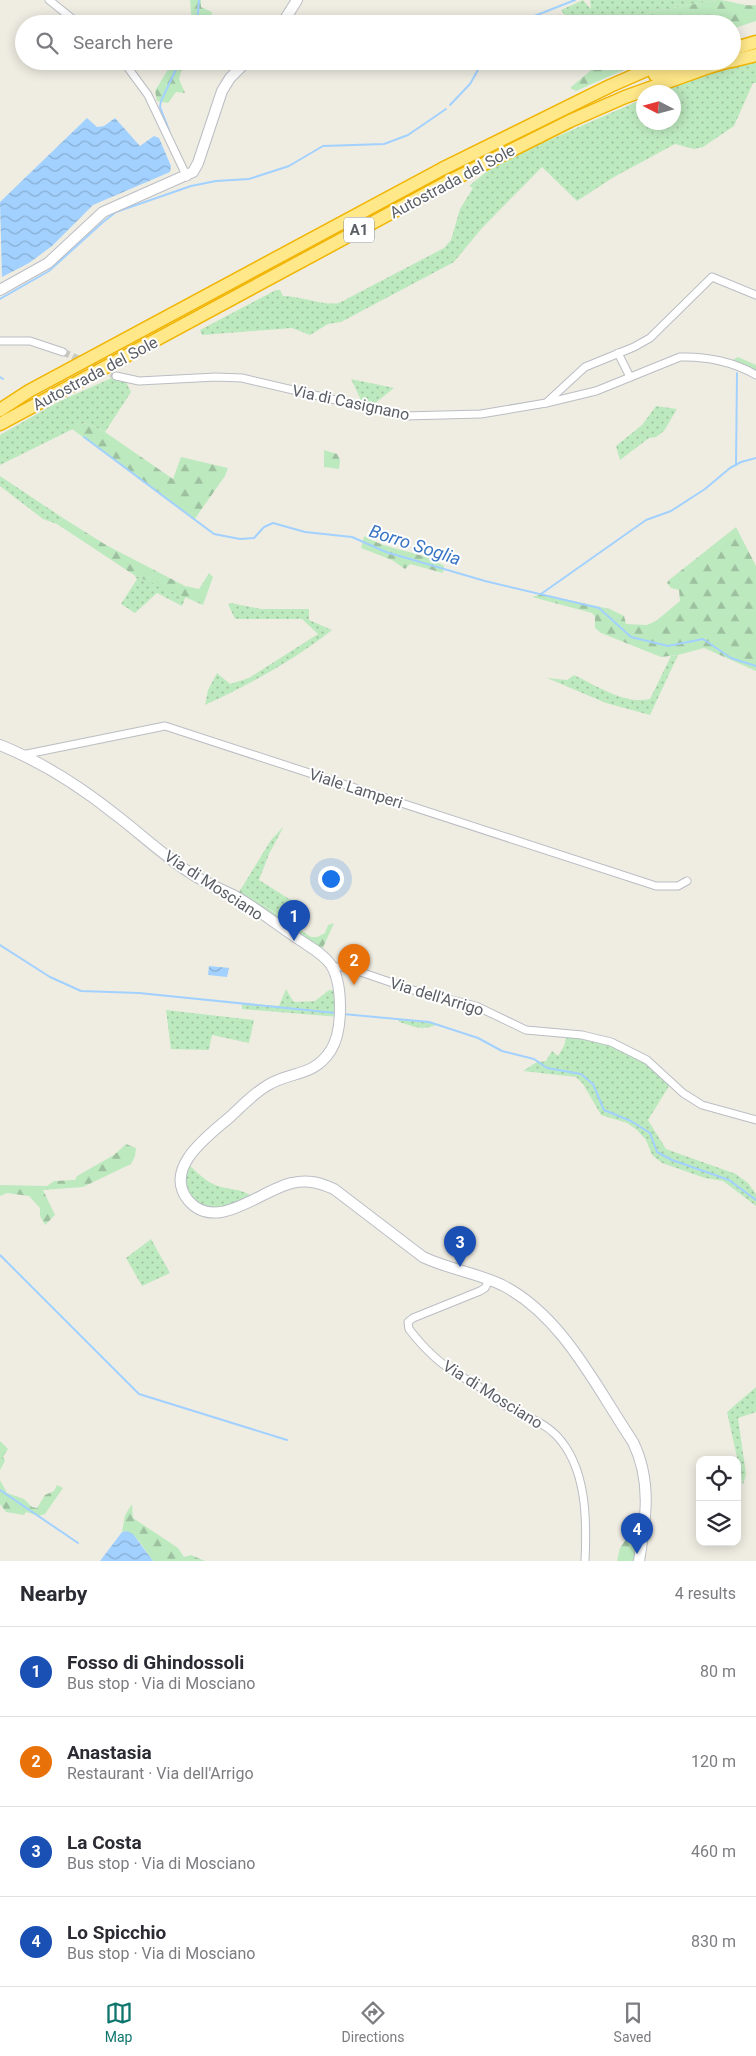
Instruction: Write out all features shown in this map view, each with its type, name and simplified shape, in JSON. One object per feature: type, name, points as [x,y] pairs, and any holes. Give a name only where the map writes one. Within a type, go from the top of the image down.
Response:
[{"type":"highway","points":[[741,38],[756,34]]},
{"type":"highway","points":[[741,46],[756,42]]},
{"type":"highway","name":"Autostrada del Sole","points":[[741,59],[756,55]]},
{"type":"highway","name":"Autostrada del Sole","points":[[0,410],[37,387],[442,170],[648,70]]},
{"type":"highway","name":"Autostrada del Sole","points":[[562,110],[670,70]]},
{"type":"highway","name":"Autostrada del Sole","points":[[0,424],[448,182],[570,121],[626,97],[701,70]]},
{"type":"main road","points":[[288,15],[297,0]]},
{"type":"main road","points":[[0,290],[48,263],[103,212],[193,172],[198,163],[222,91],[230,78],[238,70]]},
{"type":"main road","name":"Via di Mosciano","points":[[0,745],[22,755],[82,789],[192,874],[240,900],[316,951],[332,967]]},
{"type":"main road","points":[[332,967],[338,985],[339,1013],[339,1029],[332,1048],[320,1063],[304,1073],[269,1084],[196,1147],[184,1164],[182,1175],[182,1183],[187,1199],[194,1206],[203,1210],[226,1212],[237,1209],[278,1187],[311,1181],[334,1189],[423,1257],[438,1264],[489,1280],[518,1294],[546,1316],[561,1333],[633,1442],[644,1469],[647,1504],[639,1561]]},
{"type":"street","points":[[49,0],[68,15]]},
{"type":"street","points":[[129,70],[148,95],[186,176]]},
{"type":"street","points":[[546,403],[585,367],[634,347],[650,338],[712,277],[756,294]]},
{"type":"street","points":[[0,341],[30,341],[64,352]]},
{"type":"street","points":[[618,353],[630,377]]},
{"type":"street","name":"Via di Casignano","points":[[116,376],[139,381],[216,377],[242,378],[415,417],[482,414],[546,403],[596,391],[680,358],[691,357],[730,363],[756,376]]},
{"type":"street","name":"Viale Lamperi","points":[[22,755],[164,726],[656,886],[678,886],[687,881]]},
{"type":"street","name":"Via dell'Arrigo","points":[[332,967],[346,968],[416,991],[476,1006],[526,1030],[582,1035],[611,1042],[647,1060],[683,1093],[702,1105],[756,1120]]},
{"type":"street","name":"Via di Mosciano","points":[[489,1280],[485,1288],[480,1291],[413,1318],[408,1322],[409,1328],[438,1359],[458,1374],[505,1405],[541,1423],[555,1434],[572,1461],[585,1501],[587,1521],[585,1561]]},
{"type":"green space","points":[[190,0],[201,0],[201,7],[212,12],[212,15],[191,15]]},
{"type":"green space","points":[[583,0],[591,9],[590,0],[717,0],[650,12],[645,15],[565,15],[561,10]]},
{"type":"green space","points":[[717,0],[756,5],[756,21],[741,26],[741,15],[645,15],[650,12]]},
{"type":"green space","points":[[756,62],[756,83],[753,83],[734,126],[703,147],[694,149],[675,144],[614,177],[577,201],[542,167],[482,228],[454,262],[341,322],[328,324],[310,335],[292,328],[202,335],[200,330],[276,290],[280,290],[283,296],[333,304],[339,303],[444,248],[451,240],[460,209],[473,188],[469,186],[491,168],[542,141],[549,140],[636,102],[636,130],[681,130],[681,85],[678,85],[726,70],[741,70],[741,66]]},
{"type":"green space","points":[[168,70],[182,70],[179,79],[185,93],[176,92],[168,103],[157,101],[155,91]]},
{"type":"green space","points":[[591,70],[624,70],[576,91],[570,88]]},
{"type":"green space","points":[[738,357],[756,365],[756,375],[727,363]]},
{"type":"green space","points":[[116,376],[125,380],[131,392],[105,432],[85,423],[0,465],[0,435],[58,402]]},
{"type":"green space","points":[[351,379],[394,388],[369,408],[357,405],[360,398]]},
{"type":"green space","points":[[656,406],[677,409],[664,431],[656,437],[649,438],[620,460],[616,446],[642,425]]},
{"type":"green space","points":[[85,423],[105,432],[173,479],[181,457],[228,468],[225,476],[194,520],[72,429]]},
{"type":"green space","points":[[324,450],[337,454],[340,460],[339,469],[324,467]]},
{"type":"green space","points":[[0,476],[63,518],[57,524],[43,519],[0,486]]},
{"type":"green space","points":[[63,518],[106,545],[185,586],[199,589],[209,573],[213,577],[203,605],[134,575],[57,524]]},
{"type":"green space","points":[[736,527],[756,566],[756,671],[704,648],[678,655],[661,657],[601,633],[595,628],[595,617],[592,613],[532,597],[541,594],[610,609],[624,616],[626,624],[647,625],[656,621],[680,601],[679,590],[671,588],[667,583],[669,580]]},
{"type":"green space","points":[[364,536],[384,545],[435,561],[444,566],[443,573],[410,564],[405,569],[392,560],[361,548]]},
{"type":"green space","points":[[134,575],[186,596],[182,606],[157,593],[135,613],[121,604],[137,579]]},
{"type":"green space","points":[[228,604],[261,609],[309,609],[309,620],[332,630],[271,671],[205,705],[208,690],[217,673],[230,684],[249,678],[318,634],[302,619],[235,619]]},
{"type":"green space","points":[[678,655],[650,715],[606,703],[547,678],[567,680],[574,675],[621,697],[640,700],[650,699],[671,656]]},
{"type":"green space","points":[[284,826],[269,854],[259,880],[294,902],[284,918],[254,899],[244,884],[271,840]]},
{"type":"green space","points":[[244,884],[254,899],[311,937],[317,937],[325,933],[328,925],[334,923],[320,954],[236,897]]},
{"type":"green space","points":[[286,989],[293,1001],[296,1002],[315,1001],[329,990],[338,991],[339,1017],[242,1009],[242,1003],[279,1006]]},
{"type":"green space","points":[[166,1010],[254,1020],[249,1043],[212,1035],[209,1050],[171,1049]]},
{"type":"green space","points":[[398,1019],[429,1022],[436,1025],[426,1028],[417,1027],[399,1022]]},
{"type":"green space","points":[[567,1033],[611,1042],[647,1060],[671,1083],[648,1120],[666,1149],[736,1174],[748,1183],[756,1194],[756,1206],[723,1181],[705,1178],[662,1163],[652,1155],[646,1140],[637,1130],[627,1123],[601,1115],[583,1084],[576,1077],[523,1071],[537,1062],[546,1061],[552,1051],[558,1056],[564,1046]]},
{"type":"green space","points":[[126,1144],[136,1148],[131,1164],[83,1187],[43,1190],[55,1215],[45,1225],[40,1216],[40,1208],[29,1196],[7,1193],[0,1196],[0,1185],[47,1186],[54,1181],[75,1180],[77,1176],[114,1155]]},
{"type":"green space","points":[[185,1162],[211,1183],[245,1192],[256,1199],[226,1212],[194,1206],[182,1175]]},
{"type":"green space","points":[[151,1239],[170,1273],[142,1286],[126,1258]]},
{"type":"green space","points":[[756,1387],[756,1412],[738,1418],[746,1474],[743,1485],[741,1456],[737,1456],[727,1412]]},
{"type":"green space","points":[[0,1441],[8,1449],[3,1457],[5,1461],[0,1470]]},
{"type":"green space","points":[[0,1480],[7,1493],[24,1499],[32,1507],[37,1508],[45,1495],[54,1491],[57,1485],[63,1488],[45,1514],[39,1516],[26,1512],[24,1515],[6,1512],[0,1504]]},
{"type":"green space","points":[[132,1504],[133,1518],[178,1548],[184,1557],[191,1555],[205,1561],[153,1561],[139,1541],[127,1531],[122,1532],[125,1515]]},
{"type":"green space","points":[[647,1509],[639,1561],[617,1561],[620,1548]]},
{"type":"water","points":[[87,118],[97,127],[104,126],[115,118],[140,146],[154,136],[159,138],[171,166],[170,172],[93,205],[52,246],[29,263],[2,277],[0,202]]},
{"type":"water","points":[[209,966],[229,968],[227,977],[208,975]]},
{"type":"water","points":[[127,1531],[133,1534],[153,1561],[100,1561],[122,1532]]},
{"type":"waterway","points":[[198,15],[199,0]]},
{"type":"waterway","points":[[537,15],[575,0]]},
{"type":"waterway","points":[[169,130],[160,107],[176,70]]},
{"type":"waterway","points":[[450,105],[470,84],[478,70]]},
{"type":"waterway","points":[[0,299],[49,271],[116,212],[191,186],[216,181],[249,179],[289,166],[323,146],[384,144],[408,135],[446,109]]},
{"type":"waterway","points":[[736,465],[737,373]]},
{"type":"waterway","name":"Borro Soglia","points":[[84,437],[214,534],[240,539],[254,538],[264,527],[273,523],[305,532],[352,537],[386,552],[485,581],[599,608],[631,637],[668,646],[703,639],[731,658],[756,666]]},
{"type":"waterway","points":[[541,594],[646,520],[671,511],[705,489],[730,468],[741,462],[756,458]]},
{"type":"waterway","points":[[0,945],[50,977],[81,991],[139,993],[336,1013]]},
{"type":"waterway","points":[[343,1014],[429,1022],[478,1038],[502,1051],[534,1059],[547,1068],[581,1074],[593,1084],[604,1110],[631,1121],[650,1133],[657,1152],[672,1160],[729,1180],[756,1200]]},
{"type":"waterway","points":[[0,1255],[139,1394],[287,1440]]},
{"type":"waterway","points":[[0,1490],[78,1543]]},
{"type":"tunnel","points":[[63,352],[116,376]]},
{"type":"place","name":"Fosso di Ghindossoli","points":[[294,941]]},
{"type":"place","name":"Anastasia","points":[[354,985]]},
{"type":"place","name":"La Costa","points":[[460,1267]]},
{"type":"place","name":"Lo Spicchio","points":[[637,1554]]}]
